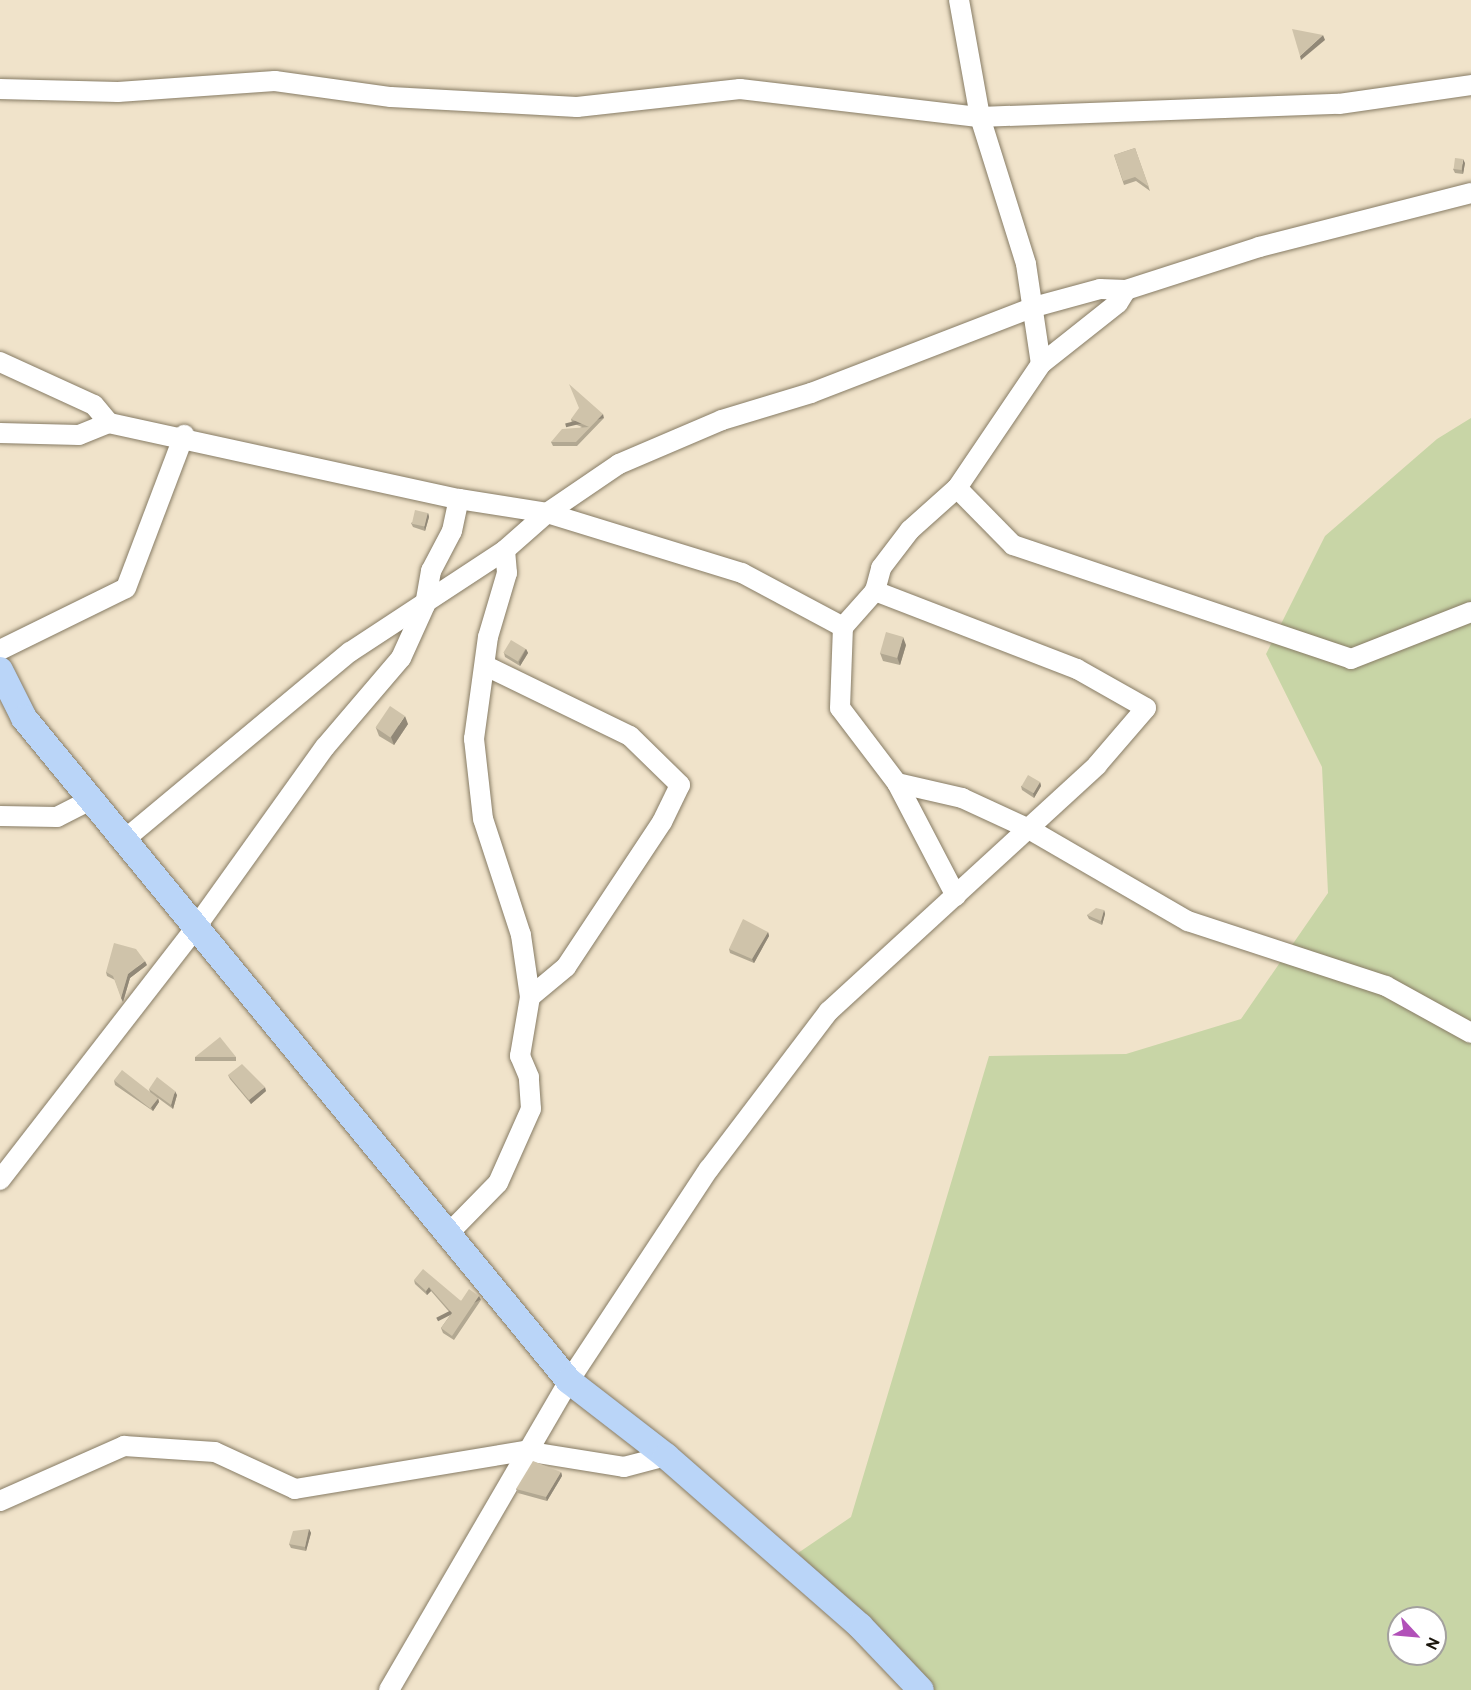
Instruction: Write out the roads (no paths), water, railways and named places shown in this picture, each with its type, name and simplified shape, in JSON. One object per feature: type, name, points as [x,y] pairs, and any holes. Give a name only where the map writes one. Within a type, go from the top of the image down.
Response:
[{"type":"main road","points":[[0,670],[24,718],[569,1381],[666,1456],[860,1626],[921,1690]]},
{"type":"street","points":[[959,0],[980,117],[1026,264],[1041,364]]},
{"type":"street","points":[[0,89],[118,92],[275,81],[391,97],[578,107],[740,89],[980,117],[1339,104],[1471,85]]},
{"type":"street","points":[[124,840],[350,652],[425,605],[505,550],[547,513],[619,464],[722,420],[811,393],[1034,307],[1100,289],[1126,290],[1259,247],[1471,193]]},
{"type":"street","points":[[956,896],[897,783],[840,708],[843,627],[876,591],[881,568],[910,530],[957,488],[1041,364],[1118,303],[1126,290]]},
{"type":"street","points":[[0,362],[94,405],[109,423]]},
{"type":"street","points":[[0,433],[79,435],[109,423],[184,435],[459,499],[547,513],[742,573],[843,627]]},
{"type":"street","points":[[0,650],[126,588],[184,435]]},
{"type":"street","points":[[957,488],[1013,545],[1351,659],[1471,612]]},
{"type":"street","points":[[0,1180],[196,927],[326,747],[401,658],[425,605],[431,571],[452,531],[459,499]]},
{"type":"street","points":[[448,1234],[498,1183],[531,1108],[529,1077],[520,1056],[530,997],[522,935],[483,819],[474,739],[486,666],[488,638],[507,573],[505,550]]},
{"type":"street","points":[[389,1690],[525,1451],[569,1381],[709,1168],[829,1011],[1029,829],[1146,708],[1077,669],[876,591]]},
{"type":"street","points":[[486,666],[630,736],[680,785],[662,822],[566,967],[530,997]]},
{"type":"street","points":[[897,783],[962,798],[1029,829],[1188,921],[1386,986],[1471,1033]]},
{"type":"street","points":[[0,816],[57,817],[91,800]]},
{"type":"street","points":[[0,1501],[124,1446],[215,1452],[295,1489],[525,1451],[624,1467],[666,1456]]}]
